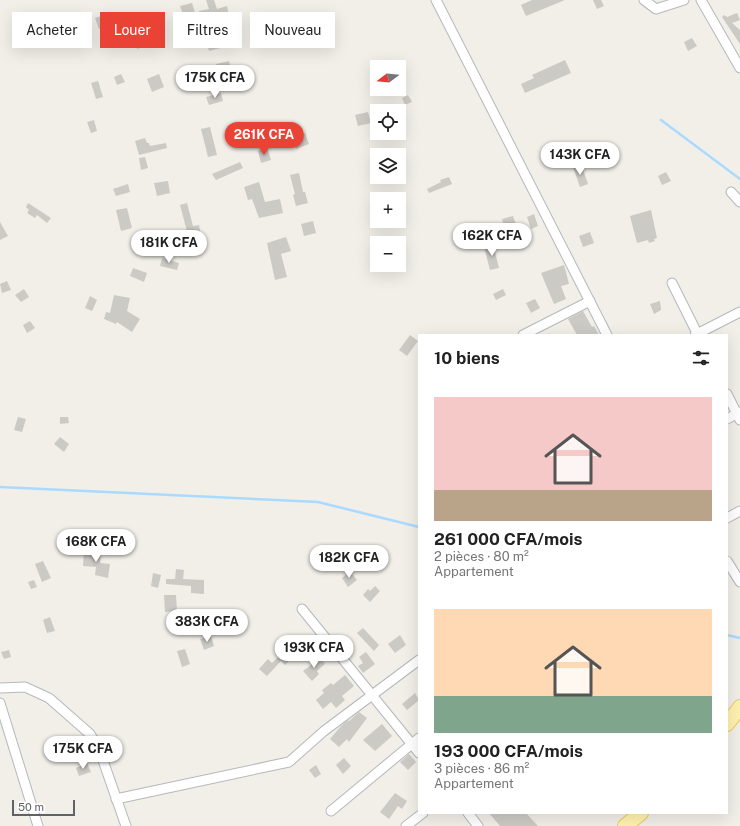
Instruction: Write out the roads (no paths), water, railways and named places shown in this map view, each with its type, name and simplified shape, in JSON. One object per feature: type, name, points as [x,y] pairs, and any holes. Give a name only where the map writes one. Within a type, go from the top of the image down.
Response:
[{"type":"main road","points":[[728,723],[740,707]]},
{"type":"street","points":[[436,0],[606,334]]},
{"type":"street","points":[[644,0],[656,9],[684,0]]},
{"type":"street","points":[[700,0],[740,68]]},
{"type":"street","points":[[731,192],[740,202]]},
{"type":"street","points":[[672,283],[696,334]]},
{"type":"street","points":[[525,334],[590,301]]},
{"type":"street","points":[[698,334],[740,312]]},
{"type":"street","points":[[728,396],[739,415],[728,419]]},
{"type":"street","points":[[728,517],[740,511]]},
{"type":"street","points":[[728,563],[740,582]]},
{"type":"street","points":[[302,609],[372,695],[415,741],[331,811]]},
{"type":"street","points":[[116,799],[289,762],[324,731],[418,661]]},
{"type":"street","points":[[0,688],[25,687],[49,698],[90,734],[99,749],[126,826]]},
{"type":"street","points":[[0,702],[38,826]]},
{"type":"street","points":[[406,826],[422,814]]},
{"type":"street","points":[[469,814],[478,826]]},
{"type":"waterway","points":[[661,120],[740,179]]},
{"type":"waterway","points":[[0,487],[318,502],[418,527]]},
{"type":"waterway","points":[[728,635],[740,638]]}]
